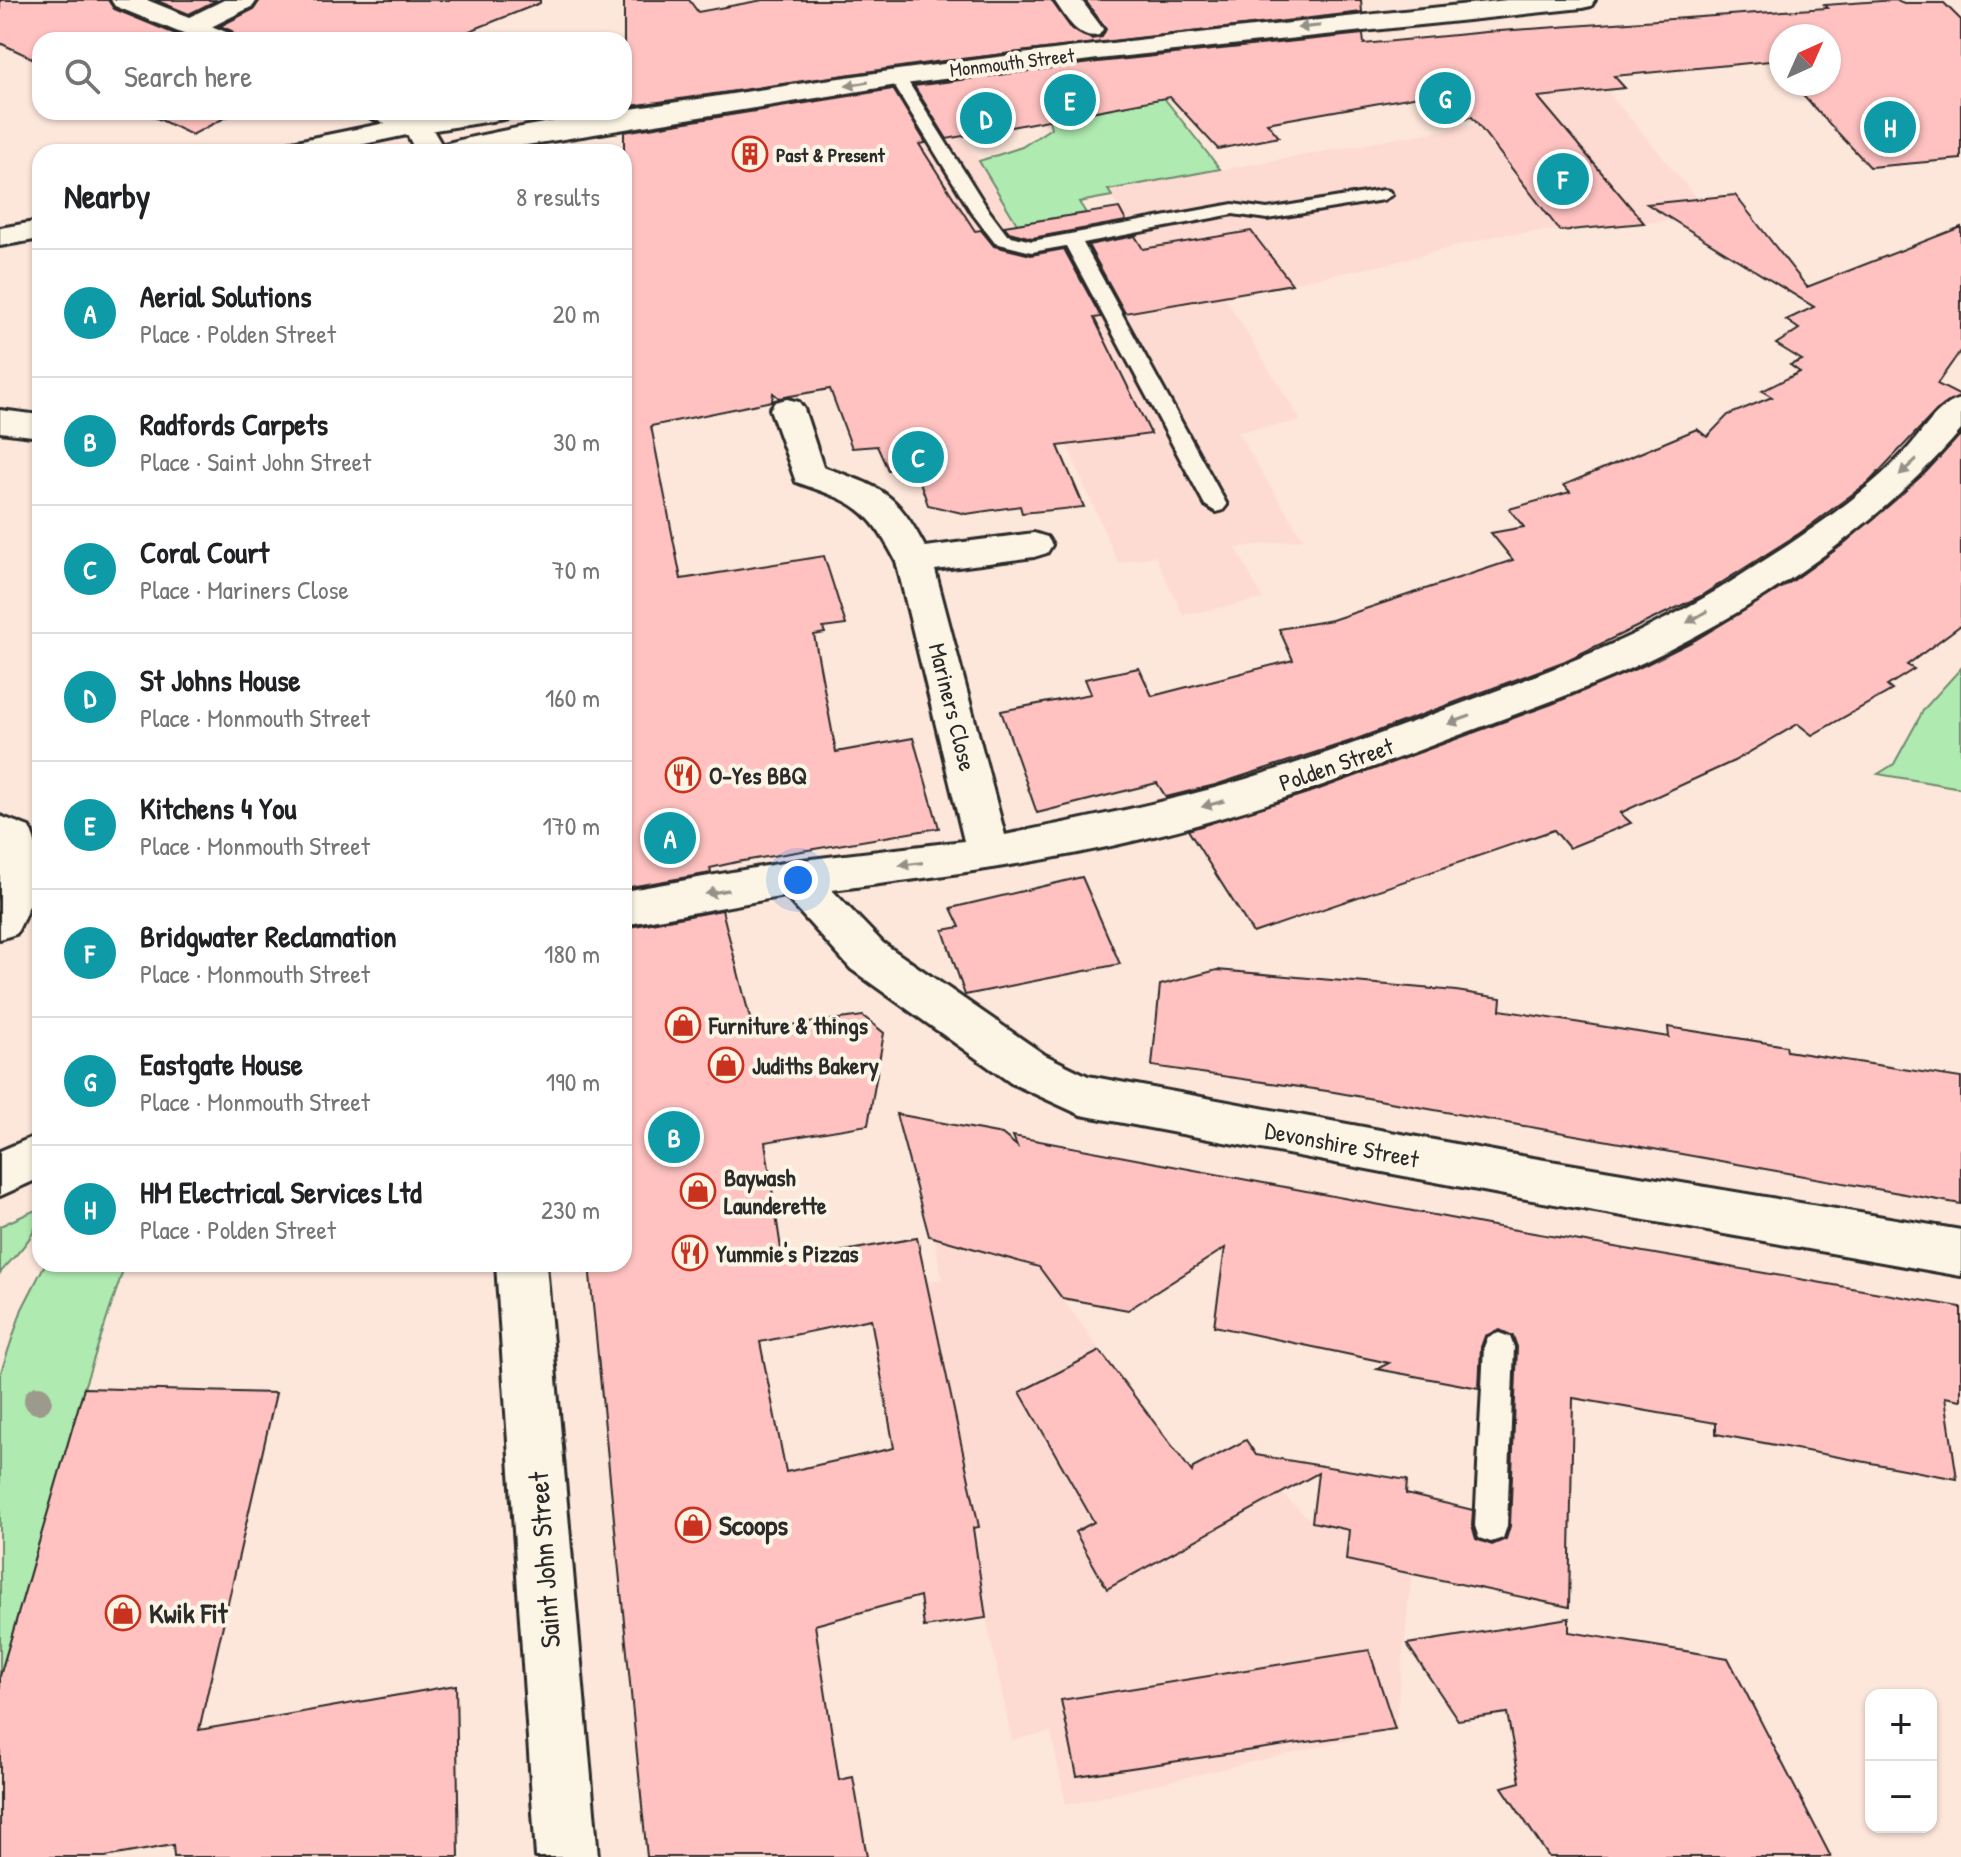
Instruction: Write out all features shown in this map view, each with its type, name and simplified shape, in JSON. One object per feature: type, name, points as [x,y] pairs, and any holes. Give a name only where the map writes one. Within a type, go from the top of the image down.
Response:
[{"type":"street","points":[[124,0],[202,32]]},
{"type":"street","points":[[190,27],[244,0]]},
{"type":"street","points":[[1067,0],[1090,29]]},
{"type":"street","name":"Monmouth Street","points":[[632,94],[1090,29],[1335,0]]},
{"type":"street","name":"Monmouth Street","points":[[632,118],[897,77],[1209,37],[1582,0]]},
{"type":"street","points":[[404,120],[416,124],[427,144]]},
{"type":"street","points":[[324,144],[443,120]]},
{"type":"street","name":"Monmouth Street","points":[[481,144],[620,120]]},
{"type":"street","points":[[0,212],[32,206]]},
{"type":"street","points":[[0,237],[32,231]]},
{"type":"street","name":"Mariners Close","points":[[787,409],[808,474],[857,491],[891,517],[914,561],[989,854]]},
{"type":"street","name":"Polden Street","points":[[632,907],[794,878],[989,854],[1146,822],[1249,794],[1346,762],[1582,674],[1683,626],[1802,552],[1863,508],[1915,462],[1961,409]]},
{"type":"street","points":[[0,421],[32,425]]},
{"type":"street","points":[[914,561],[1034,545]]},
{"type":"street","points":[[0,832],[14,838],[19,862],[0,922]]},
{"type":"street","name":"Devonshire Street","points":[[794,878],[867,956],[1002,1053],[1081,1095],[1530,1179],[1961,1253]]},
{"type":"street","points":[[0,1175],[32,1159]]},
{"type":"street","name":"Saint John Street","points":[[522,1272],[567,1857]]},
{"type":"lane","points":[[897,77],[981,213],[1001,239],[1032,247],[1233,209],[1267,214],[1383,195]]},
{"type":"lane","points":[[1072,240],[1216,505]]},
{"type":"lane","points":[[1491,1526],[1499,1347]]},
{"type":"shaded area","points":[[1486,32],[1509,32],[1596,77],[1712,217],[1499,235],[1388,264],[1224,296],[1301,421],[1237,432],[1303,539],[1236,548],[1263,599],[1183,615],[1155,556],[1118,563],[1030,359],[926,397],[820,390],[891,102],[933,97],[979,161],[1023,235],[1119,209],[1108,190],[1551,111]]},
{"type":"shaded area","points":[[934,1236],[959,1240],[984,1252],[1039,1267],[1188,1470],[1246,1440],[1281,1493],[1312,1522],[1349,1530],[1412,1571],[1395,1729],[1066,1805],[1051,1732],[1012,1740],[977,1559],[979,1527],[938,1334],[922,1283],[942,1279]]},
{"type":"green space","points":[[1164,98],[1220,169],[1108,190],[1112,196],[1079,202],[1086,213],[1017,224],[979,161],[1022,147],[1051,128],[1049,120]]},
{"type":"green space","points":[[1961,668],[1961,788],[1878,774],[1894,764],[1924,709]]},
{"type":"green space","points":[[32,1212],[32,1235],[0,1273],[0,1226]]},
{"type":"green space","points":[[41,1272],[122,1272],[84,1388],[0,1676],[0,1375],[22,1309]]},
{"type":"building","points":[[0,0],[108,0],[114,9],[170,32],[32,32],[32,58],[0,43]]},
{"type":"building","points":[[155,0],[217,0],[189,14]]},
{"type":"building","points":[[260,0],[540,0],[540,3],[467,32],[233,32],[220,26],[254,9]]},
{"type":"building","points":[[624,0],[689,0],[698,12],[763,0],[1051,0],[1071,28],[1091,39],[1102,37],[1106,29],[1085,0],[1361,0],[1362,12],[935,62],[632,106],[632,32],[624,32]]},
{"type":"building","points":[[1895,0],[1904,3],[1944,3],[1961,20],[1961,159],[1870,167],[1803,96],[1841,96],[1841,24],[1769,24],[1769,61],[1614,76],[1625,88],[1538,97],[1644,223],[1560,231],[1472,117],[1451,120],[1430,94],[1267,123],[1279,137],[1218,149],[1170,97],[947,139],[914,86],[1098,62],[1363,34],[1364,44],[1486,32],[1827,8],[1824,5]]},
{"type":"building","points":[[893,89],[926,143],[919,144],[975,231],[981,230],[994,246],[1031,255],[1064,249],[1101,317],[1094,318],[1151,434],[1058,446],[1084,507],[1022,513],[1020,506],[966,514],[928,505],[913,462],[888,470],[877,446],[852,448],[830,389],[779,398],[773,393],[772,401],[651,426],[681,579],[824,556],[846,625],[823,628],[825,633],[814,635],[836,752],[913,738],[939,828],[737,862],[710,868],[711,873],[632,887],[632,144],[624,144],[624,132]]},
{"type":"building","points":[[161,120],[221,120],[192,135]]},
{"type":"building","points":[[1735,195],[1807,287],[1961,227],[1961,350],[1937,384],[1961,396],[1937,410],[1869,482],[1800,533],[1699,597],[1565,661],[1354,740],[1215,785],[1166,797],[1157,783],[1037,813],[1001,711],[1091,694],[1085,679],[1139,668],[1152,696],[1293,660],[1279,629],[1332,620],[1513,560],[1491,533],[1524,527],[1509,509],[1570,492],[1564,485],[1697,429],[1707,437],[1728,415],[1772,397],[1762,391],[1800,372],[1790,365],[1802,360],[1776,344],[1799,329],[1786,320],[1814,307],[1647,204]]},
{"type":"building","points":[[1119,208],[1126,221],[1032,238],[1009,232],[1004,226]]},
{"type":"building","points":[[1251,231],[1292,284],[1125,313],[1088,245],[1135,236],[1143,249]]},
{"type":"building","points":[[1961,434],[1961,625],[1907,665],[1914,669],[1887,686],[1892,690],[1812,735],[1798,724],[1734,761],[1620,813],[1631,823],[1569,848],[1554,830],[1253,933],[1188,830],[1314,791],[1552,704],[1695,640],[1794,580],[1841,546],[1926,472]]},
{"type":"building","points":[[1082,877],[1120,964],[965,995],[943,930],[960,927],[951,908]]},
{"type":"building","points":[[722,910],[753,1030],[863,1016],[884,1033],[868,1125],[765,1142],[783,1262],[917,1238],[979,1527],[973,1528],[986,1618],[924,1627],[920,1596],[815,1625],[839,1780],[853,1777],[867,1857],[647,1857],[590,1272],[632,1272],[632,927]],"holes":[[[871,1319],[894,1448],[786,1472],[760,1342]]]},
{"type":"building","points":[[1217,970],[1456,991],[1501,998],[1500,1010],[1669,1037],[1668,1027],[1786,1046],[1787,1051],[1961,1078],[1961,1204],[1334,1092],[1152,1066],[1160,985]]},
{"type":"building","points":[[896,1114],[1002,1134],[1017,1146],[1013,1136],[1487,1225],[1961,1307],[1961,1400],[1945,1397],[1957,1479],[1716,1434],[1716,1423],[1573,1398],[1569,1607],[1346,1560],[1349,1530],[1312,1522],[1318,1473],[1107,1589],[1075,1532],[1094,1522],[1020,1392],[1100,1351],[1192,1472],[1193,1468],[1246,1440],[1256,1455],[1407,1480],[1406,1494],[1473,1510],[1472,1526],[1476,1539],[1492,1545],[1506,1539],[1510,1526],[1517,1347],[1513,1336],[1500,1330],[1485,1336],[1481,1347],[1479,1388],[1377,1369],[1389,1363],[1214,1326],[1225,1248],[1128,1310],[1062,1298],[1039,1267],[929,1236]]},
{"type":"building","name":"Kwik Fit","points":[[84,1388],[276,1393],[199,1730],[456,1685],[459,1857],[174,1857],[173,1845],[105,1857],[0,1857],[0,1676]]},
{"type":"building","points":[[1569,1618],[1569,1632],[1728,1658],[1831,1857],[1549,1857],[1502,1787],[1520,1782],[1507,1713],[1458,1720],[1407,1644]]},
{"type":"building","points":[[1369,1650],[1395,1729],[1077,1776],[1061,1700]]},
{"type":"place","name":"Eastgate House","points":[[1445,98]]},
{"type":"place","name":"Kitchens 4 You","points":[[1070,100]]},
{"type":"place","name":"St Johns House","points":[[986,118]]},
{"type":"place","name":"HM Electrical Services Ltd","points":[[1890,127]]},
{"type":"place","name":"Past & Present","points":[[750,154]]},
{"type":"place","name":"Bridgwater Reclamation","points":[[1563,179]]},
{"type":"place","name":"Coral Court","points":[[918,457]]},
{"type":"place","name":"O-Yes BBQ","points":[[683,775]]},
{"type":"place","name":"Aerial Solutions","points":[[670,838]]},
{"type":"place","name":"Furniture & things","points":[[683,1025]]},
{"type":"place","name":"Judiths Bakery","points":[[726,1065]]},
{"type":"place","name":"Radfords Carpets","points":[[674,1137]]},
{"type":"place","name":"Baywash Launderette","points":[[698,1191]]},
{"type":"place","name":"Yummie's Pizzas","points":[[690,1253]]},
{"type":"place","name":"Scoops","points":[[693,1525]]},
{"type":"place","name":"Kwik Fit","points":[[123,1613]]}]
